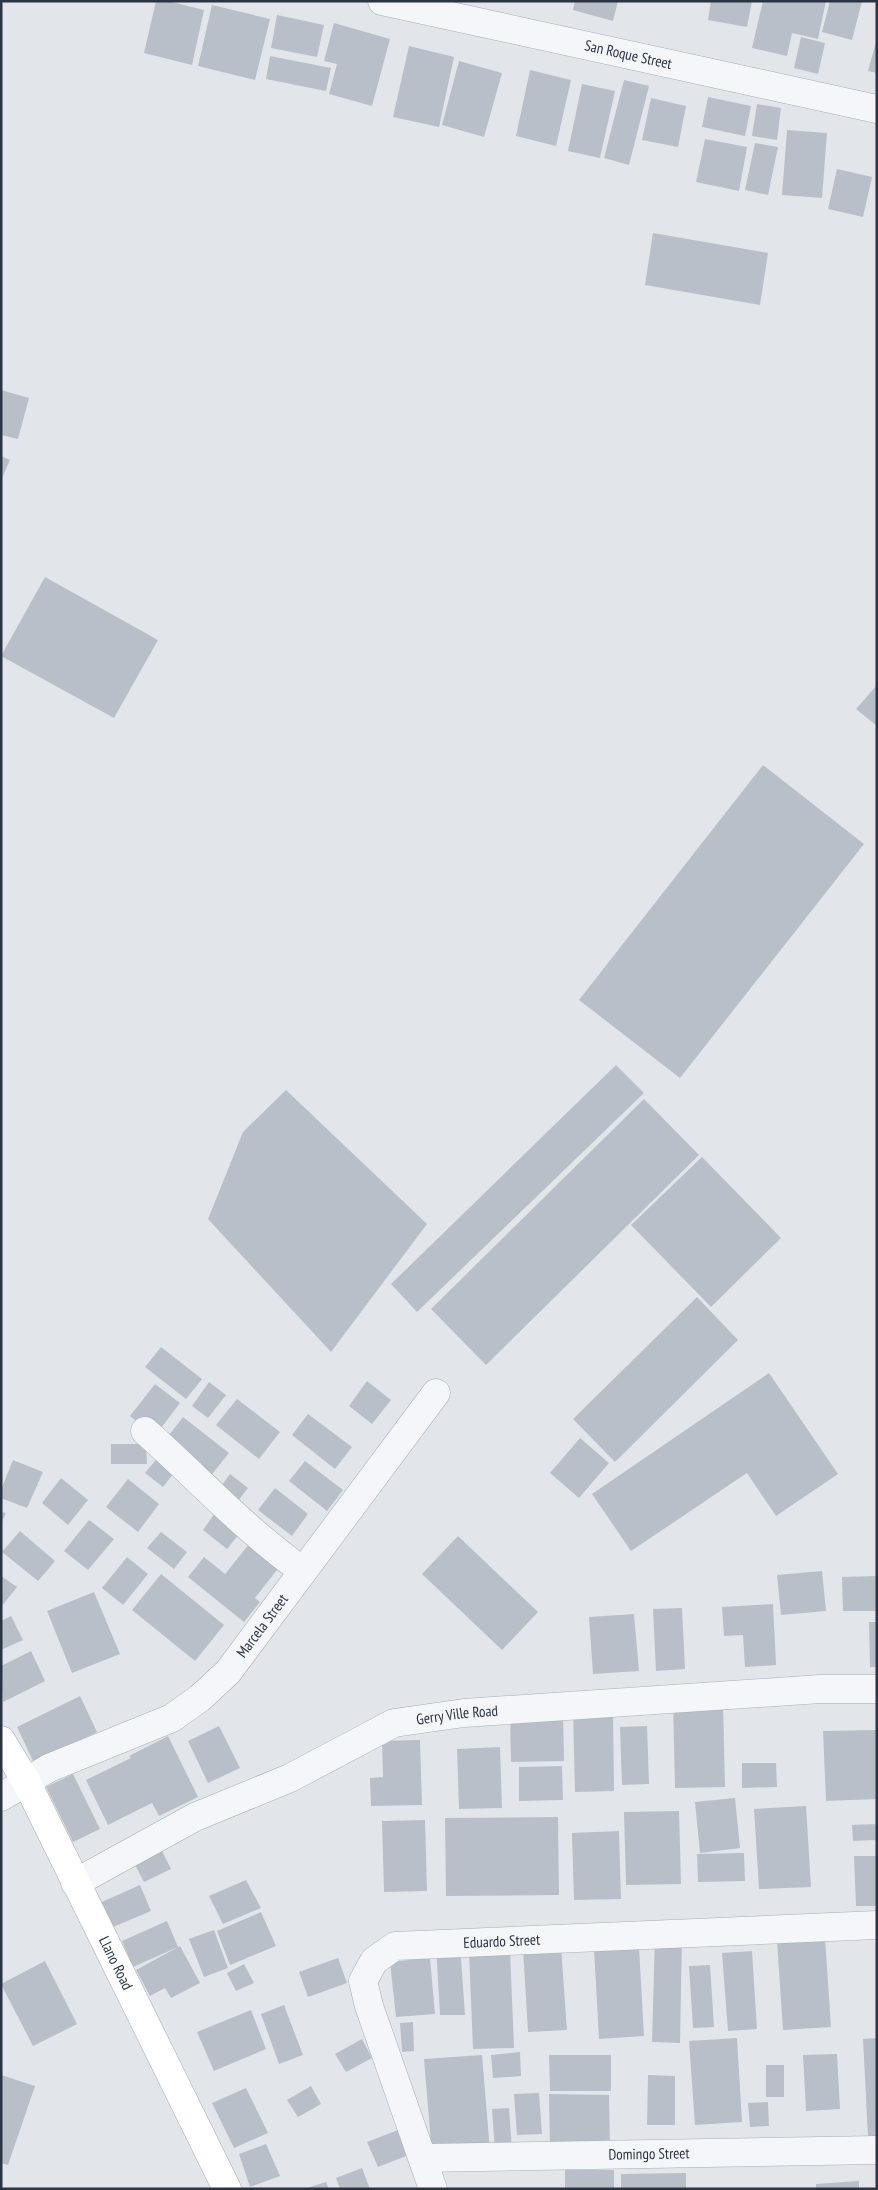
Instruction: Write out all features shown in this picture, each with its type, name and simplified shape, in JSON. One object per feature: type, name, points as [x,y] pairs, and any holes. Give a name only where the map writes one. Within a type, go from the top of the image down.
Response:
[{"type":"main road","name":"Llano Road","points":[[1,1740],[26,1781],[227,2189]]},
{"type":"street","name":"San Roque Street","points":[[382,1],[877,109]]},
{"type":"street","name":"Marcela Street","points":[[1,1796],[49,1768],[172,1718],[200,1698],[228,1672],[436,1393]]},
{"type":"street","points":[[145,1431],[180,1461],[202,1485],[256,1535],[303,1571]]},
{"type":"street","name":"Gerry Ville Road","points":[[75,1883],[195,1817],[290,1778],[394,1723],[473,1712],[820,1689],[877,1689]]},
{"type":"street","name":"Eduardo Street","points":[[432,2189],[423,2158],[369,2006],[363,1981],[374,1961],[395,1946],[877,1925]]},
{"type":"street","name":"Domingo Street","points":[[423,2158],[877,2150]]},
{"type":"building","points":[[156,1],[168,1],[204,10],[192,65],[144,53]]},
{"type":"building","points":[[575,1],[618,1],[613,21],[573,10]]},
{"type":"building","points":[[711,1],[752,1],[747,27],[708,20]]},
{"type":"building","points":[[763,1],[826,1],[818,39],[792,33],[787,56],[752,48]]},
{"type":"building","points":[[830,1],[862,1],[852,40],[822,32]]},
{"type":"building","points":[[212,5],[270,19],[255,80],[198,66]]},
{"type":"building","points":[[277,15],[324,25],[317,57],[271,48]]},
{"type":"building","points":[[334,23],[390,39],[372,106],[329,94],[337,64],[324,61]]},
{"type":"building","points":[[801,37],[825,43],[818,74],[794,68]]},
{"type":"building","points":[[877,38],[877,73],[868,71]]},
{"type":"building","points":[[409,46],[454,57],[439,127],[393,117]]},
{"type":"building","points":[[270,56],[331,68],[326,91],[266,79]]},
{"type":"building","points":[[459,61],[502,73],[484,137],[442,125]]},
{"type":"building","points":[[530,70],[571,80],[556,146],[516,136]]},
{"type":"building","points":[[624,80],[649,86],[629,165],[604,158]]},
{"type":"building","points":[[582,84],[615,91],[600,158],[568,151]]},
{"type":"building","points":[[708,97],[751,106],[745,136],[702,127]]},
{"type":"building","points":[[651,98],[686,106],[678,147],[642,140]]},
{"type":"building","points":[[757,104],[781,108],[777,140],[752,136]]},
{"type":"building","points":[[787,130],[827,133],[822,198],[782,195]]},
{"type":"building","points":[[705,139],[747,147],[739,191],[696,182]]},
{"type":"building","points":[[755,143],[778,147],[768,195],[745,190]]},
{"type":"building","points":[[837,169],[872,177],[863,217],[828,209]]},
{"type":"building","points":[[653,233],[768,253],[760,305],[645,285]]},
{"type":"building","points":[[1,390],[29,398],[18,439],[1,435]]},
{"type":"building","points":[[1,456],[10,460],[1,480]]},
{"type":"building","points":[[45,577],[158,640],[114,718],[1,656]]},
{"type":"building","points":[[877,685],[877,726],[856,709]]},
{"type":"building","points":[[763,765],[864,844],[680,1078],[579,1000]]},
{"type":"building","points":[[616,1065],[644,1093],[417,1312],[391,1284]]},
{"type":"building","points":[[286,1090],[427,1224],[331,1352],[208,1219],[243,1132]]},
{"type":"building","points":[[644,1099],[699,1155],[486,1365],[431,1309]]},
{"type":"building","points":[[702,1157],[781,1238],[711,1307],[631,1225]]},
{"type":"building","points":[[697,1297],[738,1340],[615,1462],[573,1419]]},
{"type":"building","points":[[161,1347],[202,1379],[186,1399],[145,1367]]},
{"type":"building","points":[[769,1373],[838,1474],[776,1516],[747,1473],[631,1551],[592,1494]]},
{"type":"building","points":[[367,1381],[391,1400],[372,1424],[349,1406]]},
{"type":"building","points":[[209,1382],[226,1395],[208,1418],[192,1406]]},
{"type":"building","points":[[155,1384],[180,1403],[155,1436],[130,1416]]},
{"type":"building","points":[[237,1399],[280,1432],[259,1459],[216,1425]]},
{"type":"building","points":[[308,1414],[352,1447],[335,1469],[292,1435]]},
{"type":"building","points":[[183,1417],[229,1453],[209,1478],[163,1443]]},
{"type":"building","points":[[580,1438],[609,1463],[579,1498],[550,1473]]},
{"type":"building","points":[[111,1444],[146,1444],[147,1464],[111,1464]]},
{"type":"building","points":[[163,1451],[180,1465],[163,1487],[145,1473]]},
{"type":"building","points":[[13,1460],[43,1472],[27,1508],[1,1498],[1,1490]]},
{"type":"building","points":[[305,1461],[343,1490],[327,1511],[289,1481]]},
{"type":"building","points":[[230,1474],[248,1488],[234,1506],[216,1493]]},
{"type":"building","points":[[61,1478],[88,1500],[68,1525],[42,1503]]},
{"type":"building","points":[[128,1479],[159,1504],[138,1532],[106,1507]]},
{"type":"building","points":[[275,1488],[308,1514],[292,1536],[258,1510]]},
{"type":"building","points":[[1,1512],[6,1513],[1,1524]]},
{"type":"building","points":[[215,1513],[240,1533],[227,1549],[203,1530]]},
{"type":"building","points":[[89,1520],[114,1539],[88,1570],[64,1551]]},
{"type":"building","points":[[20,1531],[55,1561],[38,1581],[2,1552]]},
{"type":"building","points":[[161,1532],[187,1552],[174,1569],[147,1548]]},
{"type":"building","points":[[458,1536],[538,1612],[502,1650],[422,1574]]},
{"type":"building","points":[[254,1538],[284,1561],[255,1598],[260,1602],[244,1622],[188,1577],[204,1557],[225,1574]]},
{"type":"building","points":[[127,1557],[148,1574],[123,1605],[102,1588]]},
{"type":"building","points":[[822,1571],[826,1611],[781,1615],[777,1575]]},
{"type":"building","points":[[161,1574],[224,1625],[195,1661],[132,1610]]},
{"type":"building","points":[[1,1576],[17,1587],[1,1607]]},
{"type":"building","points":[[877,1576],[877,1611],[843,1611],[842,1577]]},
{"type":"building","points":[[94,1592],[120,1654],[72,1673],[47,1611]]},
{"type":"building","points":[[773,1604],[776,1665],[745,1667],[743,1635],[724,1636],[722,1607]]},
{"type":"building","points":[[682,1608],[685,1669],[656,1671],[653,1609]]},
{"type":"building","points":[[634,1614],[639,1671],[593,1674],[589,1617]]},
{"type":"building","points":[[11,1616],[23,1640],[1,1650],[1,1621]]},
{"type":"building","points":[[869,1622],[877,1622],[877,1667],[870,1667]]},
{"type":"building","points":[[31,1651],[45,1681],[3,1702],[1,1666]]},
{"type":"building","points":[[80,1696],[97,1732],[34,1763],[17,1727]]},
{"type":"building","points":[[723,1703],[725,1787],[675,1788],[673,1704]]},
{"type":"building","points":[[573,1710],[613,1710],[614,1791],[575,1792]]},
{"type":"building","points":[[510,1712],[563,1712],[564,1761],[511,1762]]},
{"type":"building","points":[[219,1726],[240,1768],[208,1783],[188,1741]]},
{"type":"building","points":[[647,1726],[649,1784],[622,1785],[620,1727]]},
{"type":"building","points":[[877,1730],[877,1799],[826,1801],[823,1731]]},
{"type":"building","points":[[168,1736],[198,1797],[159,1816],[152,1803],[108,1825],[86,1780],[131,1758],[129,1756]]},
{"type":"building","points":[[420,1740],[422,1805],[371,1806],[370,1778],[383,1777],[382,1741]]},
{"type":"building","points":[[500,1747],[502,1808],[459,1809],[457,1749]]},
{"type":"building","points":[[742,1763],[776,1763],[777,1787],[742,1788]]},
{"type":"building","points":[[562,1766],[563,1800],[519,1801],[519,1767]]},
{"type":"building","points":[[73,1774],[100,1829],[73,1842],[46,1787]]},
{"type":"building","points":[[735,1798],[740,1848],[700,1853],[695,1802]]},
{"type":"building","points":[[806,1806],[811,1887],[759,1889],[754,1809]]},
{"type":"building","points":[[679,1811],[681,1884],[626,1885],[624,1812]]},
{"type":"building","points":[[558,1817],[559,1895],[446,1896],[445,1818]]},
{"type":"building","points":[[425,1820],[427,1891],[384,1892],[382,1821]]},
{"type":"building","points":[[877,1824],[877,1840],[853,1841],[852,1825]]},
{"type":"building","points":[[619,1831],[621,1899],[574,1900],[572,1833]]},
{"type":"building","points":[[160,1847],[171,1869],[144,1882],[133,1861]]},
{"type":"building","points":[[744,1853],[745,1881],[698,1882],[697,1854]]},
{"type":"building","points":[[854,1856],[877,1856],[877,1906],[856,1906]]},
{"type":"building","points":[[246,1880],[261,1908],[223,1924],[209,1896]]},
{"type":"building","points":[[140,1885],[151,1911],[106,1930],[95,1905]]},
{"type":"building","points":[[261,1912],[276,1946],[230,1965],[217,1931]]},
{"type":"building","points":[[167,1921],[178,1947],[133,1967],[122,1941]]},
{"type":"building","points":[[214,1930],[228,1968],[204,1977],[189,1939]]},
{"type":"building","points":[[655,1936],[682,1937],[680,2043],[652,2042]]},
{"type":"building","points":[[825,1938],[831,2027],[783,2030],[777,1941]]},
{"type":"building","points":[[460,1944],[465,2015],[440,2015],[436,1945]]},
{"type":"building","points":[[180,1946],[200,1983],[171,1998],[165,1988],[150,1996],[136,1970]]},
{"type":"building","points":[[561,1947],[567,2030],[528,2032],[523,1949]]},
{"type":"building","points":[[639,1947],[644,2036],[599,2039],[594,1949]]},
{"type":"building","points":[[510,1950],[514,2048],[473,2049],[469,1952]]},
{"type":"building","points":[[752,1951],[757,2029],[728,2031],[722,1953]]},
{"type":"building","points":[[338,1958],[347,1983],[308,1997],[299,1972]]},
{"type":"building","points":[[430,1958],[435,2014],[396,2017],[390,1962]]},
{"type":"building","points":[[45,1961],[77,2024],[33,2046],[1,1984]]},
{"type":"building","points":[[244,1964],[254,1983],[236,1991],[227,1973]]},
{"type":"building","points":[[710,1965],[714,2027],[693,2028],[689,1966]]},
{"type":"building","points":[[284,2005],[303,2055],[279,2064],[261,2014]]},
{"type":"building","points":[[251,2010],[266,2049],[214,2071],[197,2032]]},
{"type":"building","points":[[413,2022],[414,2051],[402,2052],[400,2023]]},
{"type":"building","points":[[737,2038],[742,2122],[695,2125],[689,2041]]},
{"type":"building","points":[[877,2038],[877,2137],[868,2137],[863,2039]]},
{"type":"building","points":[[362,2039],[372,2058],[346,2072],[335,2054]]},
{"type":"building","points":[[520,2052],[521,2076],[493,2078],[491,2055]]},
{"type":"building","points":[[837,2054],[840,2109],[806,2111],[803,2055]]},
{"type":"building","points":[[482,2055],[490,2151],[432,2155],[424,2059]]},
{"type":"building","points":[[549,2055],[611,2055],[611,2091],[550,2091]]},
{"type":"building","points":[[766,2065],[784,2065],[784,2097],[766,2097]]},
{"type":"building","points":[[1,2075],[35,2086],[8,2165],[1,2163]]},
{"type":"building","points":[[648,2075],[675,2076],[675,2125],[647,2125]]},
{"type":"building","points":[[311,2086],[321,2104],[298,2117],[287,2100]]},
{"type":"building","points":[[246,2088],[268,2133],[234,2148],[212,2103]]},
{"type":"building","points":[[539,2093],[542,2134],[517,2135],[514,2094]]},
{"type":"building","points":[[549,2094],[609,2095],[610,2149],[550,2149]]},
{"type":"building","points":[[768,2102],[769,2126],[750,2127],[748,2103]]},
{"type":"building","points":[[509,2108],[512,2150],[495,2151],[492,2109]]},
{"type":"building","points":[[398,2130],[409,2155],[378,2167],[367,2142]]},
{"type":"building","points":[[266,2144],[280,2176],[250,2187],[239,2154]]},
{"type":"building","points":[[362,2168],[370,2189],[340,2189],[336,2178]]},
{"type":"building","points":[[565,2170],[614,2170],[614,2189],[565,2189]]},
{"type":"building","points":[[686,2173],[686,2189],[621,2189],[621,2174]]},
{"type":"building","points":[[859,2181],[859,2189],[816,2189],[816,2184]]},
{"type":"building","points":[[326,2182],[329,2189],[307,2189],[307,2188]]}]
